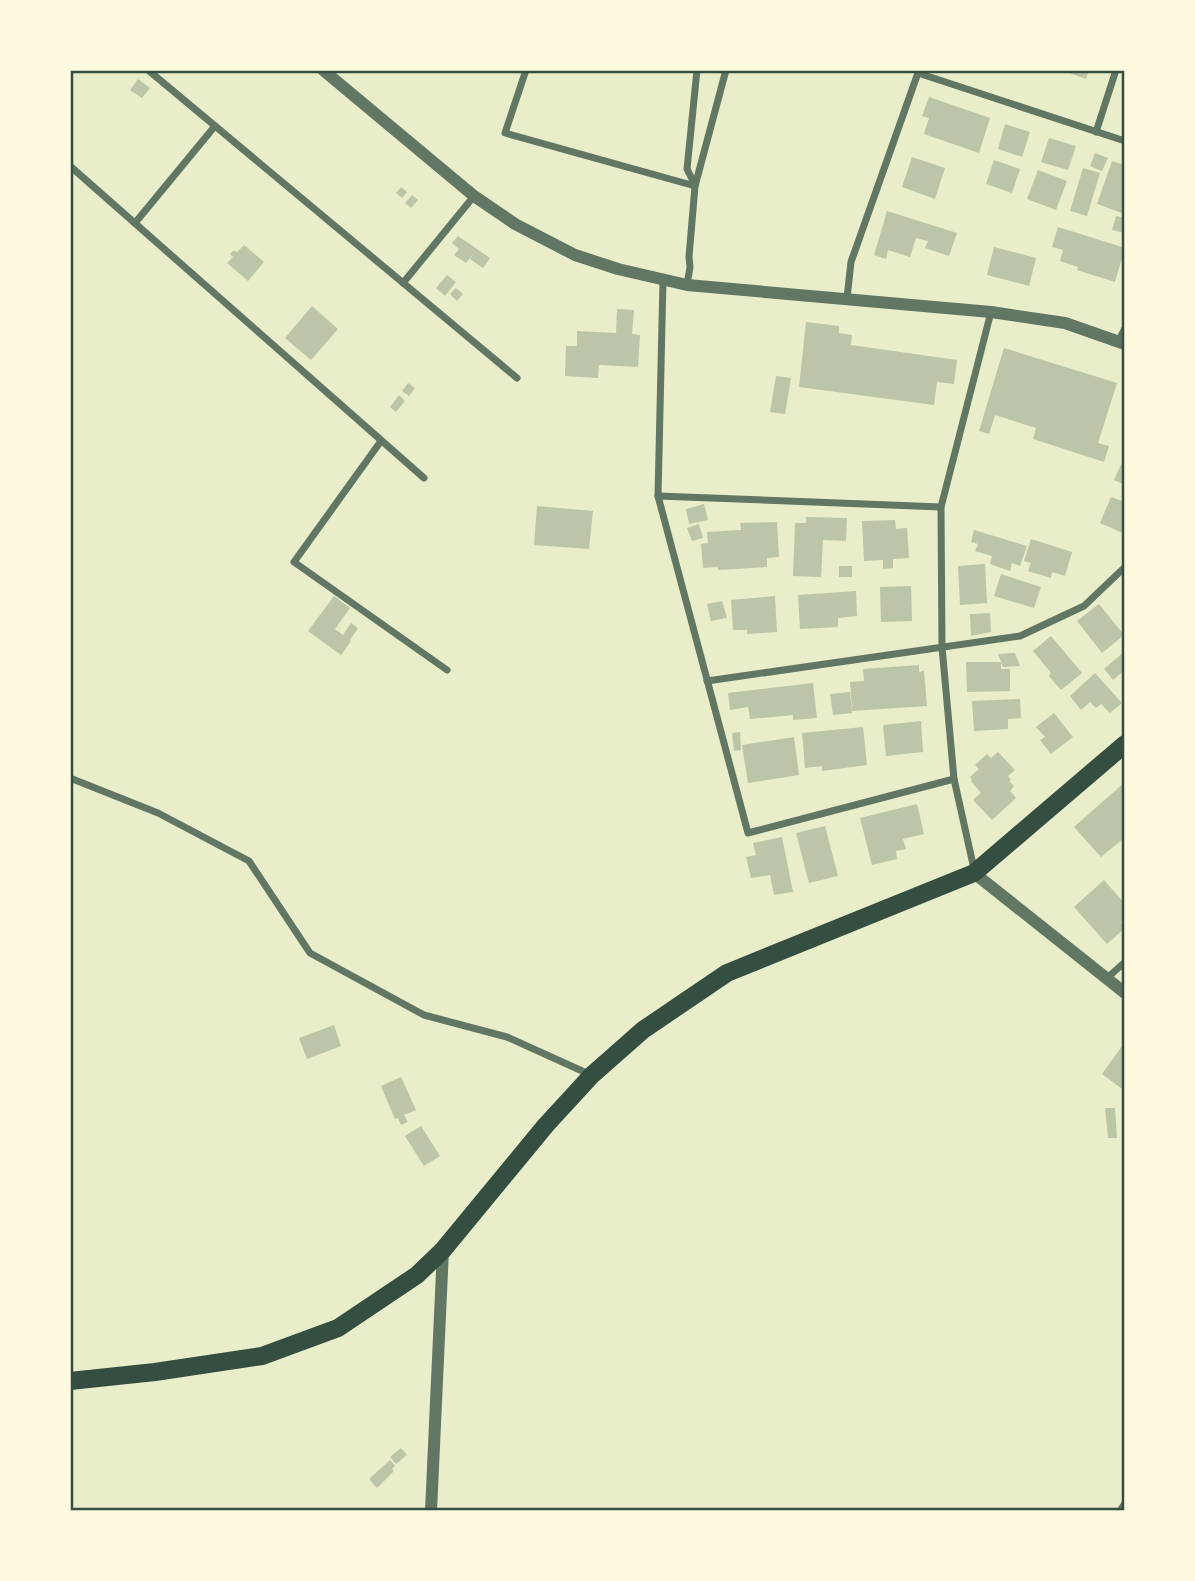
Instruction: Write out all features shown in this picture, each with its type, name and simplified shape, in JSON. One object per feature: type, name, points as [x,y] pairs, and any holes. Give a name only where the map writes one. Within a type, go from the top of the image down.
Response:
[{"type":"main road","points":[[70,1381],[262,1356],[338,1328],[417,1275],[443,1250],[546,1125],[592,1075],[643,1030],[727,973],[974,873],[1125,744]]},
{"type":"street","points":[[148,70],[517,378]]},
{"type":"street","points":[[323,70],[474,196],[515,224],[575,254],[618,269],[687,285],[991,312],[1065,323],[1123,338]]},
{"type":"street","points":[[526,70],[505,133],[695,186]]},
{"type":"street","points":[[695,186],[687,169],[697,70]]},
{"type":"street","points":[[687,285],[695,186],[726,70]]},
{"type":"street","points":[[1096,132],[1116,70]]},
{"type":"street","points":[[847,298],[851,262],[918,72],[1125,141]]},
{"type":"street","points":[[135,223],[215,126]]},
{"type":"street","points":[[70,166],[424,478]]},
{"type":"street","points":[[402,283],[474,196]]},
{"type":"street","points":[[663,280],[658,496],[748,834],[954,779]]},
{"type":"street","points":[[991,312],[941,507],[942,647],[954,779],[974,873],[1125,993]]},
{"type":"street","points":[[381,441],[294,562],[447,670]]},
{"type":"street","points":[[658,496],[941,507]]},
{"type":"street","points":[[708,681],[1020,636],[1084,606],[1125,567]]},
{"type":"street","points":[[70,778],[158,813],[249,861],[310,953],[424,1015],[507,1037],[592,1075]]},
{"type":"street","points":[[1106,979],[1125,962]]},
{"type":"street","points":[[431,1511],[443,1250]]},
{"type":"street","points":[[1120,1511],[1125,1503]]},
{"type":"building","points":[[1061,70],[1089,70],[1086,79]]},
{"type":"building","points":[[138,79],[150,88],[142,98],[130,90]]},
{"type":"building","points":[[929,97],[990,118],[979,153],[924,134],[929,118],[922,116]]},
{"type":"building","points":[[1005,124],[1030,132],[1022,157],[998,149]]},
{"type":"building","points":[[1049,138],[1076,146],[1068,170],[1041,162]]},
{"type":"building","points":[[1095,153],[1108,158],[1102,171],[1090,166]]},
{"type":"building","points":[[912,157],[945,168],[935,199],[902,187]]},
{"type":"building","points":[[994,160],[1020,169],[1012,193],[986,184]]},
{"type":"building","points":[[1112,161],[1125,165],[1125,214],[1097,204]]},
{"type":"building","points":[[1083,168],[1100,173],[1087,216],[1070,211]]},
{"type":"building","points":[[1038,170],[1067,181],[1056,210],[1027,199]]},
{"type":"building","points":[[401,187],[407,192],[402,198],[396,193]]},
{"type":"building","points":[[412,195],[418,200],[411,208],[405,203]]},
{"type":"building","points":[[887,211],[957,233],[949,256],[925,248],[928,241],[916,238],[910,257],[888,250],[886,259],[874,255]]},
{"type":"building","points":[[1116,216],[1125,218],[1125,233],[1112,230]]},
{"type":"building","points":[[1058,227],[1125,248],[1115,282],[1077,270],[1078,267],[1060,261],[1063,250],[1052,247]]},
{"type":"building","points":[[458,236],[490,258],[483,268],[470,259],[475,252],[466,263],[454,255],[459,249],[452,243]]},
{"type":"building","points":[[244,245],[264,262],[248,281],[227,263],[233,257],[230,254],[234,250],[237,252]]},
{"type":"building","points":[[994,247],[1036,258],[1029,286],[987,275]]},
{"type":"building","points":[[447,275],[456,282],[445,296],[436,288]]},
{"type":"building","points":[[456,288],[463,294],[457,301],[450,294]]},
{"type":"building","points":[[312,306],[338,329],[311,360],[285,338]]},
{"type":"building","points":[[617,309],[634,310],[632,334],[640,335],[638,367],[599,365],[598,378],[565,376],[566,346],[577,346],[577,331],[616,333]]},
{"type":"building","points":[[806,322],[839,326],[839,333],[852,335],[851,345],[957,360],[954,384],[937,382],[934,405],[799,387]]},
{"type":"building","points":[[1004,348],[1117,383],[1098,443],[1109,446],[1104,462],[1033,439],[1036,428],[995,415],[989,434],[979,431]]},
{"type":"building","points":[[776,376],[791,378],[785,414],[770,412]]},
{"type":"building","points":[[408,383],[415,388],[409,396],[402,391]]},
{"type":"building","points":[[399,395],[405,401],[396,412],[390,407]]},
{"type":"building","points":[[1125,456],[1125,485],[1114,480]]},
{"type":"building","points":[[1111,497],[1125,502],[1125,534],[1100,523]]},
{"type":"building","points":[[704,504],[708,520],[689,524],[686,509]]},
{"type":"building","points":[[537,506],[593,511],[589,549],[534,545]]},
{"type":"building","points":[[806,517],[847,518],[846,541],[823,540],[821,577],[793,576],[795,523],[806,523]]},
{"type":"building","points":[[895,520],[896,529],[907,528],[909,558],[893,559],[893,568],[883,569],[883,560],[864,561],[862,521]]},
{"type":"building","points":[[777,522],[779,557],[767,558],[767,567],[718,570],[718,567],[703,568],[701,544],[708,543],[707,532],[741,530],[740,523]]},
{"type":"building","points":[[699,524],[703,538],[692,541],[687,528]]},
{"type":"building","points":[[974,530],[1027,546],[1020,566],[1012,563],[1010,571],[990,564],[992,556],[975,551],[978,544],[971,542]]},
{"type":"building","points":[[1031,539],[1072,552],[1065,576],[1052,572],[1051,578],[1028,571],[1031,563],[1024,561]]},
{"type":"building","points":[[985,564],[987,603],[960,605],[958,566]]},
{"type":"building","points":[[839,566],[852,566],[852,577],[839,577]]},
{"type":"building","points":[[1001,574],[1041,587],[1034,608],[994,596]]},
{"type":"building","points":[[911,586],[912,621],[881,622],[880,587]]},
{"type":"building","points":[[856,591],[857,616],[838,618],[838,627],[800,629],[798,595]]},
{"type":"building","points":[[334,596],[350,608],[335,629],[343,635],[351,623],[358,628],[341,655],[308,631]]},
{"type":"building","points":[[775,596],[777,632],[747,634],[747,630],[733,630],[731,600]]},
{"type":"building","points":[[722,601],[727,618],[711,621],[707,604]]},
{"type":"building","points":[[1099,604],[1124,635],[1102,653],[1077,621]]},
{"type":"building","points":[[990,613],[991,632],[971,636],[970,614]]},
{"type":"building","points":[[1051,636],[1082,673],[1061,690],[1033,651]]},
{"type":"building","points":[[1125,651],[1125,670],[1113,680],[1104,669]]},
{"type":"building","points":[[1015,653],[1020,666],[1003,667],[998,654]]},
{"type":"building","points":[[966,662],[1001,662],[1001,669],[1010,669],[1010,691],[967,692]]},
{"type":"building","points":[[919,665],[919,672],[924,671],[927,706],[852,711],[850,682],[864,681],[863,669]]},
{"type":"building","points":[[1095,673],[1122,703],[1110,713],[1101,704],[1096,708],[1090,702],[1081,710],[1070,696]]},
{"type":"building","points":[[813,683],[817,718],[793,720],[793,715],[750,719],[748,707],[730,710],[728,693]]},
{"type":"building","points":[[850,692],[852,713],[833,715],[830,694]]},
{"type":"building","points":[[1020,699],[1021,718],[1008,719],[1008,729],[974,731],[972,701]]},
{"type":"building","points":[[1054,713],[1073,737],[1051,754],[1040,740],[1045,737],[1036,727]]},
{"type":"building","points":[[921,721],[923,752],[886,756],[883,725]]},
{"type":"building","points":[[863,727],[867,765],[822,771],[822,766],[805,768],[802,733]]},
{"type":"building","points":[[740,732],[741,750],[734,751],[732,733]]},
{"type":"building","points":[[794,737],[799,775],[748,783],[742,745]]},
{"type":"building","points":[[998,752],[1015,770],[1008,776],[1014,786],[1010,791],[1016,798],[992,820],[973,800],[981,793],[970,777],[979,769],[975,765],[987,754],[991,758]]},
{"type":"building","points":[[1125,782],[1125,837],[1101,857],[1074,827]]},
{"type":"building","points":[[917,804],[924,834],[903,839],[906,849],[896,851],[897,859],[872,865],[860,818]]},
{"type":"building","points":[[825,826],[838,876],[809,883],[796,833]]},
{"type":"building","points":[[782,837],[793,892],[774,895],[770,875],[751,878],[746,857],[756,855],[753,843]]},
{"type":"building","points":[[1104,880],[1125,904],[1125,919],[1121,922],[1125,928],[1107,944],[1074,907]]},
{"type":"building","points":[[334,1025],[341,1046],[307,1059],[299,1038]]},
{"type":"building","points":[[1125,1042],[1125,1091],[1102,1074]]},
{"type":"building","points":[[401,1077],[416,1110],[404,1115],[408,1122],[401,1125],[398,1118],[395,1119],[381,1086]]},
{"type":"building","points":[[1105,1108],[1115,1108],[1117,1138],[1108,1138]]},
{"type":"building","points":[[421,1126],[440,1156],[424,1166],[405,1136]]},
{"type":"building","points":[[401,1448],[407,1455],[396,1464],[390,1457]]},
{"type":"building","points":[[390,1460],[395,1466],[392,1469],[394,1471],[377,1488],[369,1479]]}]
